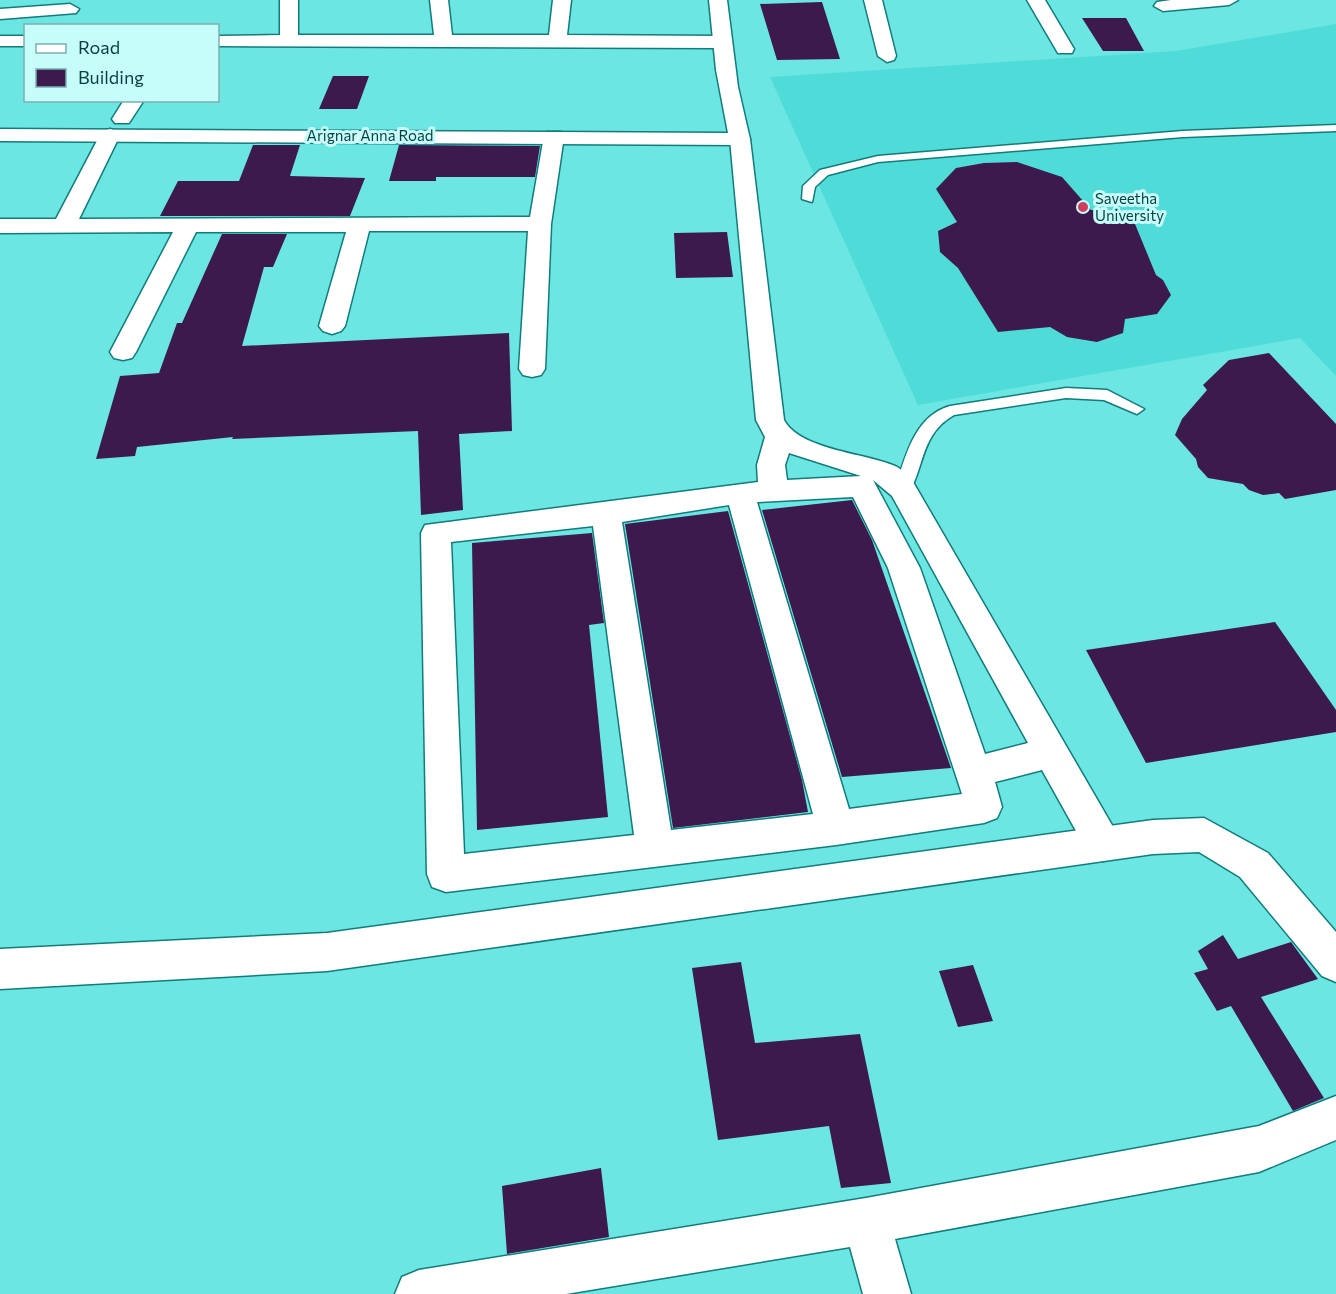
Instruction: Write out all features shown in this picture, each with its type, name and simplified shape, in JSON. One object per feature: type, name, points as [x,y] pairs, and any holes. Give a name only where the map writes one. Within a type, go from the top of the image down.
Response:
[{"type":"street","points":[[289,0],[289,40]]},
{"type":"street","points":[[439,0],[444,40]]},
{"type":"street","points":[[557,41],[561,0]]},
{"type":"street","points":[[718,0],[722,42],[737,128],[771,420],[780,437],[797,446],[887,474],[903,489],[1103,844]]},
{"type":"street","points":[[873,0],[887,56]]},
{"type":"street","points":[[1036,0],[1065,49]]},
{"type":"street","points":[[1161,3],[1229,0]]},
{"type":"street","points":[[1161,3],[1177,23]]},
{"type":"street","points":[[0,14],[69,11]]},
{"type":"street","points":[[219,40],[722,42]]},
{"type":"street","points":[[0,41],[24,41]]},
{"type":"street","points":[[64,226],[116,127],[133,102]]},
{"type":"street","points":[[711,117],[737,128]]},
{"type":"street","name":"Arignar Anna Road","points":[[0,119],[116,127],[737,128]]},
{"type":"street","name":"Arignar Anna Road","points":[[0,135],[116,127]]},
{"type":"street","points":[[532,369],[540,224],[557,127]]},
{"type":"street","points":[[0,226],[540,224]]},
{"type":"street","points":[[332,326],[359,225]]},
{"type":"street","points":[[123,352],[188,226]]},
{"type":"street","points":[[774,491],[771,465],[780,437]]},
{"type":"street","points":[[862,486],[904,568],[984,807],[836,828],[446,874],[436,533],[606,514],[740,493],[774,491],[862,486]]},
{"type":"street","points":[[740,493],[836,828]]},
{"type":"street","points":[[606,514],[655,849]]},
{"type":"street","points":[[974,772],[1052,752]]},
{"type":"street","points":[[0,969],[327,952],[1153,837],[1204,835],[1254,865],[1336,962]]},
{"type":"street","points":[[419,1294],[866,1221],[1259,1149],[1336,1118]]},
{"type":"street","points":[[866,1221],[886,1294]]},
{"type":"lane","points":[[808,199],[809,186],[824,172],[878,159],[1184,134],[1336,128]]},
{"type":"lane","points":[[903,489],[924,431],[937,417],[950,411],[1066,393],[1107,396],[1137,408]]},
{"type":"shaded area","name":"Saveetha University","points":[[1336,24],[1336,376],[1300,338],[918,405],[770,77],[1176,51]]},
{"type":"building","points":[[822,2],[840,59],[777,60],[760,4]]},
{"type":"building","points":[[1082,18],[1126,18],[1144,51],[1103,51]]},
{"type":"building","points":[[333,76],[369,76],[357,109],[319,109]]},
{"type":"building","points":[[253,145],[300,145],[290,176],[365,178],[350,216],[160,216],[178,181],[239,181]]},
{"type":"building","points":[[399,145],[540,146],[535,177],[436,177],[436,181],[389,181]]},
{"type":"building","points":[[1017,162],[1062,177],[1091,210],[1115,211],[1135,224],[1156,275],[1163,280],[1171,295],[1157,314],[1125,319],[1123,333],[1097,342],[1067,337],[1050,327],[998,332],[958,268],[940,252],[938,231],[957,222],[936,189],[956,168],[984,163]]},
{"type":"building","points":[[727,232],[733,277],[676,278],[674,233]]},
{"type":"building","points":[[222,234],[287,234],[273,267],[264,267],[242,346],[509,333],[512,431],[459,434],[463,510],[421,515],[418,431],[232,439],[233,437],[137,447],[135,456],[96,459],[120,376],[159,373],[177,323],[182,323]]},
{"type":"building","points":[[1269,353],[1336,424],[1336,490],[1285,499],[1279,493],[1263,495],[1249,490],[1243,484],[1208,478],[1198,467],[1196,459],[1175,435],[1182,419],[1207,390],[1203,385],[1229,360]]},
{"type":"building","points":[[852,500],[872,540],[951,768],[842,777],[762,510]]},
{"type":"building","points":[[728,511],[802,780],[808,812],[673,828],[625,524]]},
{"type":"building","points":[[592,533],[604,623],[589,625],[608,817],[477,830],[472,543]]},
{"type":"building","points":[[1275,622],[1336,710],[1336,732],[1146,763],[1086,650]]},
{"type":"building","points":[[1223,935],[1238,959],[1291,942],[1318,979],[1261,997],[1324,1098],[1293,1111],[1231,1006],[1217,1011],[1194,973],[1208,969],[1198,951]]},
{"type":"building","points":[[741,962],[755,1043],[860,1034],[891,1183],[841,1188],[829,1126],[718,1140],[692,968]]},
{"type":"building","points":[[973,965],[993,1021],[958,1027],[939,971]]},
{"type":"building","points":[[601,1168],[609,1237],[507,1254],[502,1186]]},
{"type":"place","name":"Saveetha University","points":[[1083,207]]}]
